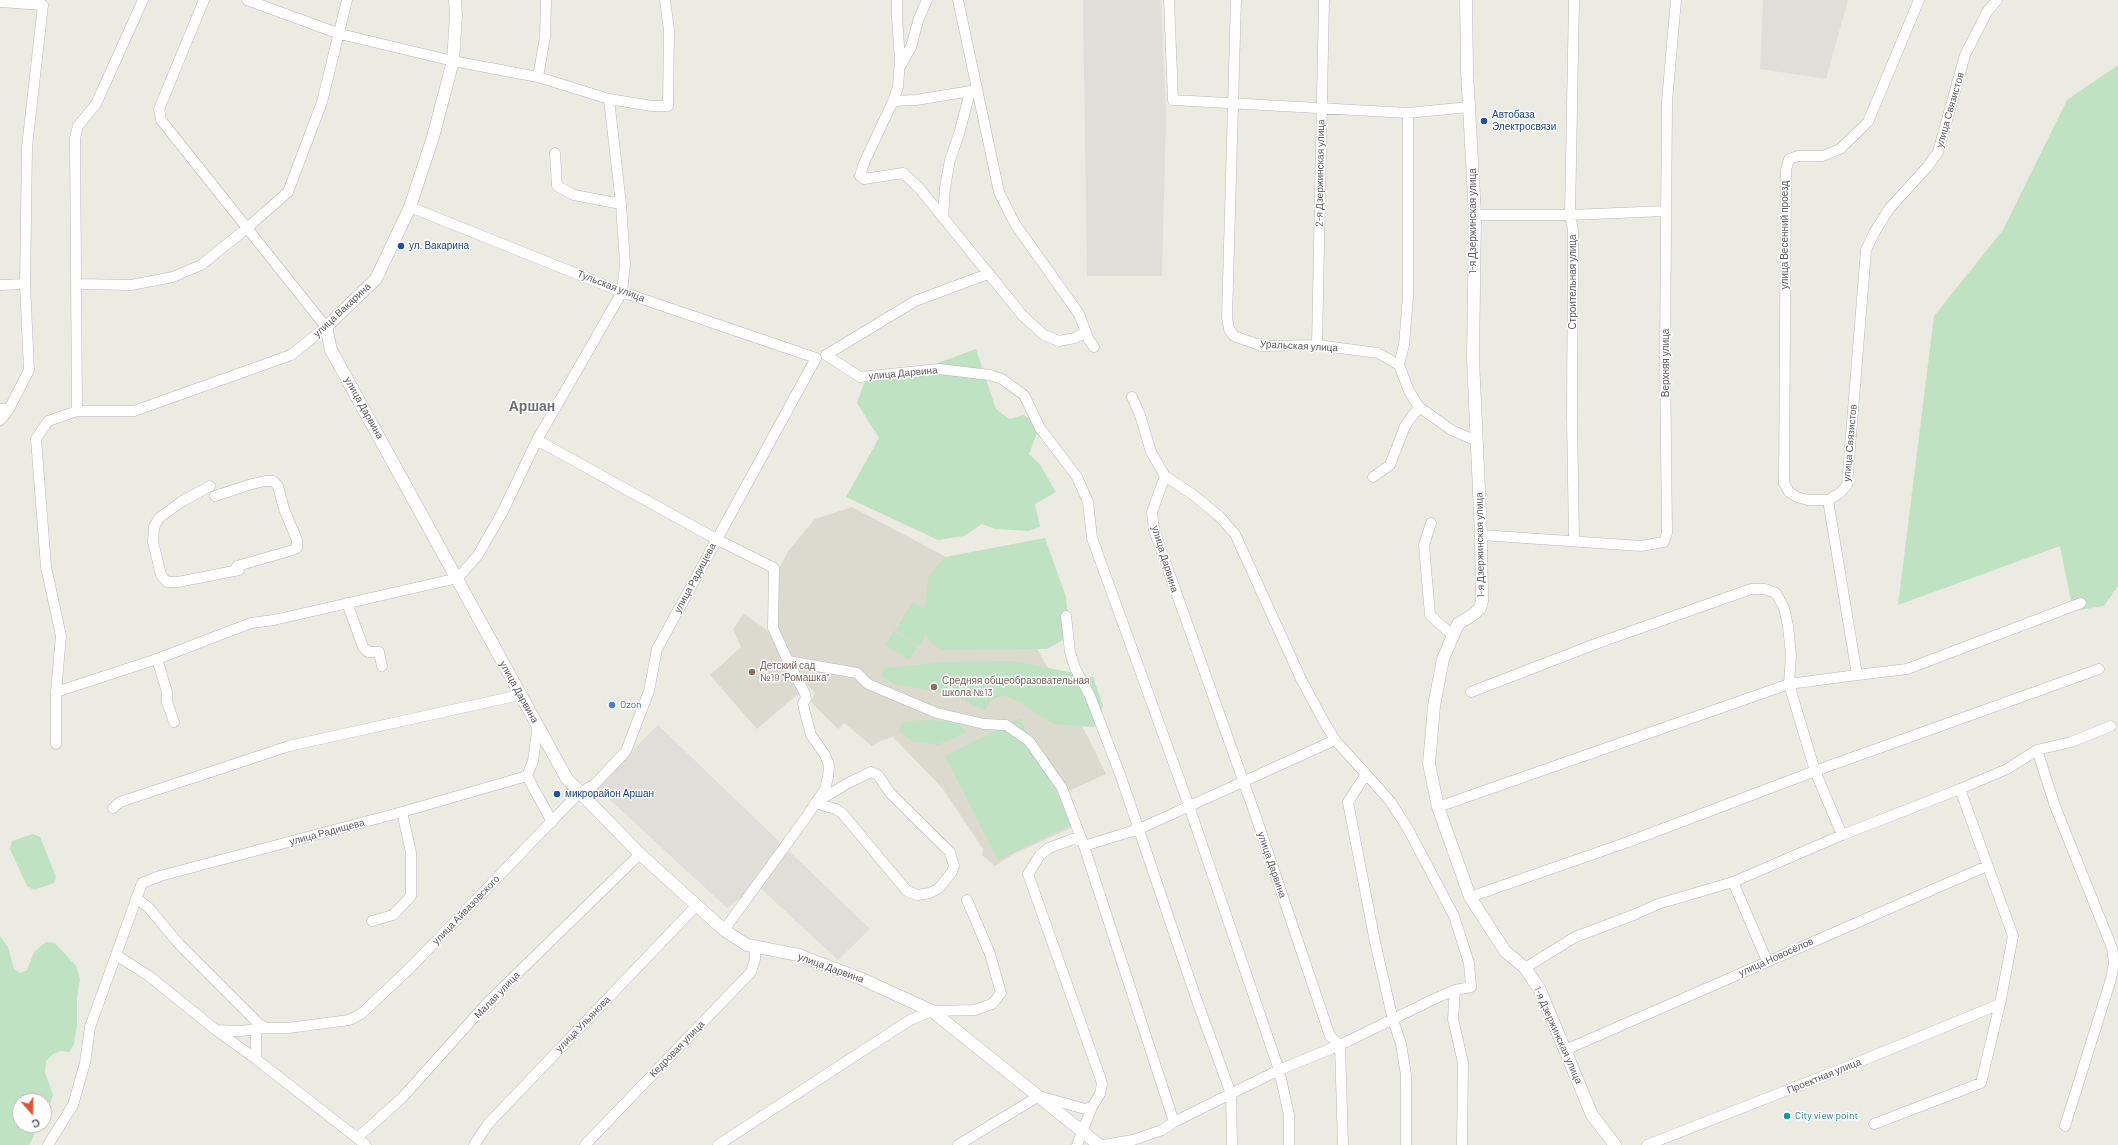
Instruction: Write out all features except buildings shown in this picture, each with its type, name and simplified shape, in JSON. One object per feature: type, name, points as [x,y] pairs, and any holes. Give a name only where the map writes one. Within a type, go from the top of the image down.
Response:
[{"type":"street","points":[[78,411],[78,284],[75,138],[78,126],[96,104],[143,0]]},
{"type":"street","name":"улица Дарвина","points":[[204,0],[159,109],[161,120],[326,327],[332,350],[567,779],[640,854],[724,930],[746,945],[799,955],[862,979],[932,1011],[1083,1132]]},
{"type":"street","points":[[247,0],[340,34],[452,61],[538,77],[609,99],[652,106],[668,106],[669,30],[665,0]]},
{"type":"street","points":[[78,284],[131,285],[173,277],[201,265],[247,228],[288,192],[322,102],[340,34],[347,0]]},
{"type":"street","name":"улица Вакарина","points":[[56,744],[56,692],[61,636],[46,568],[36,439],[48,421],[78,411],[134,411],[291,355],[326,327],[376,279],[410,207],[434,137],[452,61],[456,15],[454,0]]},
{"type":"street","points":[[538,77],[545,37],[546,0]]},
{"type":"street","points":[[897,0],[900,68],[898,87],[864,163],[860,176],[864,179],[903,173],[920,189],[1023,316],[1044,334],[1059,341],[1074,338],[1086,332]]},
{"type":"street","points":[[900,68],[911,47],[919,18],[928,0]]},
{"type":"street","points":[[958,0],[974,91],[999,192],[1015,224],[1079,314],[1094,347]]},
{"type":"street","points":[[1169,0],[1173,100],[1321,110],[1408,113],[1469,107]]},
{"type":"street","name":"Уральская улица","points":[[1236,0],[1227,317],[1229,329],[1234,336],[1262,346],[1317,345],[1378,353],[1399,366]]},
{"type":"street","name":"2-я Дзержинская улица","points":[[1317,345],[1324,0]]},
{"type":"street","name":"1-я Дзержинская улица","points":[[1466,0],[1469,107],[1475,215],[1472,311],[1481,535],[1482,601],[1480,608],[1458,624],[1443,659],[1434,706],[1429,764],[1438,807],[1470,897],[1505,951],[1525,968],[1540,990],[1592,1115],[1615,1145]]},
{"type":"street","name":"Строительная улица","points":[[1574,0],[1570,215],[1573,230],[1572,417],[1574,540]]},
{"type":"street","name":"Верхняя улица","points":[[1481,535],[1574,540],[1641,546],[1659,545],[1664,542],[1667,533],[1665,211],[1667,101],[1676,0]]},
{"type":"street","name":"улица Весенний проезд","points":[[1828,500],[1808,500],[1797,497],[1789,492],[1784,482],[1786,170],[1789,159],[1798,156],[1823,156],[1840,148],[1868,122],[1919,0]]},
{"type":"street","name":"улица Связистов","points":[[1828,500],[1840,493],[1847,485],[1866,250],[1874,233],[1889,209],[1928,166],[1938,152],[1965,55],[1987,12],[1998,0]]},
{"type":"street","points":[[0,2],[43,2],[27,147],[25,284],[29,370],[4,409],[0,420]]},
{"type":"street","points":[[893,101],[974,91]]},
{"type":"street","points":[[943,218],[945,188],[950,160],[974,91]]},
{"type":"street","points":[[56,692],[157,659],[251,623],[274,620],[458,578],[478,555],[537,440],[622,292],[625,264],[621,204],[609,99]]},
{"type":"street","points":[[1408,113],[1408,296],[1404,345],[1399,366],[1409,391],[1419,407],[1453,431],[1477,441]]},
{"type":"street","points":[[555,153],[557,186],[574,195],[621,204]]},
{"type":"street","name":"Тульская улица","points":[[410,207],[622,292],[821,357]]},
{"type":"street","points":[[1475,215],[1570,215],[1665,211]]},
{"type":"street","points":[[821,357],[915,301],[988,274]]},
{"type":"street","points":[[0,285],[25,284]]},
{"type":"street","name":"улица Дарвина","points":[[821,357],[860,377],[939,368],[990,375],[1002,379],[1024,395],[1040,428],[1077,477],[1088,502],[1092,538],[1189,806],[1279,1070],[1290,1115],[1289,1145]]},
{"type":"street","name":"улица Радищева","points":[[579,793],[595,784],[626,751],[649,691],[657,649],[716,539],[821,357]]},
{"type":"street","points":[[1103,1145],[1148,1136],[1279,1070],[1340,1045],[1436,998],[1455,990],[1471,987],[1468,963],[1454,916],[1408,829],[1390,801],[1335,740],[1301,679],[1236,534],[1219,516],[1192,494],[1165,476],[1151,452],[1140,415],[1132,397]]},
{"type":"street","points":[[1373,477],[1390,465],[1405,426],[1419,407]]},
{"type":"street","points":[[537,440],[716,539],[774,568],[773,628],[805,694],[806,700],[803,703],[812,736],[825,755],[829,765],[824,789],[768,871],[724,930]]},
{"type":"street","name":"улица Дарвина","points":[[1165,476],[1152,512],[1154,530],[1330,1036],[1340,1045]]},
{"type":"street","points":[[210,486],[181,502],[159,518],[154,527],[153,542],[161,575],[167,582],[178,582],[238,568],[296,548],[297,540],[284,509],[278,486],[273,481],[258,482],[215,496]]},
{"type":"street","points":[[1828,500],[1856,675]]},
{"type":"street","points":[[1431,522],[1424,545],[1430,615],[1452,635]]},
{"type":"street","points":[[1471,692],[1628,632],[1751,589],[1765,589],[1776,593],[1784,608],[1788,626],[1791,655],[1789,684],[1815,771],[1842,835]]},
{"type":"street","points":[[1438,807],[1789,684],[1907,669],[2081,602]]},
{"type":"street","points":[[347,603],[364,647],[368,652],[379,652],[382,666]]},
{"type":"street","points":[[1066,616],[1070,652],[1075,668],[1090,696],[1139,829],[1196,998],[1231,1094],[1232,1145]]},
{"type":"street","points":[[157,659],[167,692],[166,702],[174,722]]},
{"type":"street","points":[[788,661],[857,673],[868,684],[937,713],[984,724],[1006,725],[1029,741],[1062,788],[1083,844],[1174,1122]]},
{"type":"street","points":[[1470,897],[1628,842],[1815,771],[2099,669]]},
{"type":"street","points":[[113,808],[120,802],[289,746],[520,695]]},
{"type":"street","points":[[538,725],[533,761],[527,776],[552,822]]},
{"type":"street","points":[[1525,968],[1576,937],[1658,904],[1733,882],[1842,835],[2007,769],[2037,750],[2070,742],[2112,726]]},
{"type":"street","points":[[1077,1145],[1092,1107],[1100,1094],[1102,1084],[1028,874],[1040,856],[1049,848],[1073,839],[1083,844],[1139,829],[1335,740]]},
{"type":"street","points":[[2037,750],[2055,806],[2112,948],[2114,963],[2111,979],[2065,1126]]},
{"type":"street","points":[[871,772],[878,775],[890,793],[950,852],[954,866],[952,872],[939,888],[930,893],[922,895],[912,894],[907,891],[842,813],[836,809],[815,803],[865,774],[871,772]]},
{"type":"street","points":[[1366,774],[1348,802],[1362,881],[1393,1020],[1401,1044],[1406,1075],[1406,1145]]},
{"type":"street","name":"улица Радищева","points":[[48,1145],[73,1105],[85,1063],[90,1027],[116,955],[126,933],[142,883],[160,876],[402,812],[527,776]]},
{"type":"street","points":[[1874,1124],[1981,1083],[2000,1004],[2013,936],[1960,789]]},
{"type":"street","name":"улица Айвазовского","points":[[267,1028],[288,1028],[349,1020],[361,1014],[409,969],[579,793]]},
{"type":"street","points":[[372,921],[393,916],[411,896],[411,853],[402,812]]},
{"type":"street","name":"Малая улица","points":[[357,1138],[402,1098],[488,1002],[640,854]]},
{"type":"street","name":"улица Новосёлов","points":[[1564,1050],[1987,866]]},
{"type":"street","points":[[1733,882],[1767,961]]},
{"type":"street","points":[[136,898],[148,907],[179,944],[252,1018],[267,1028]]},
{"type":"street","points":[[718,1145],[910,1020],[932,1011],[975,1010],[986,1008],[992,1004],[1001,993],[990,954],[967,900]]},
{"type":"street","name":"улица Ульянова","points":[[474,1145],[488,1124],[696,906]]},
{"type":"street","name":"Кедровая улица","points":[[585,1145],[751,972],[755,959],[755,947]]},
{"type":"street","points":[[116,955],[161,985],[216,1030],[256,1059],[366,1145]]},
{"type":"street","points":[[1455,990],[1453,1019],[1463,1063],[1462,1145]]},
{"type":"street","name":"Проектная улица","points":[[1647,1145],[1844,1068],[2000,1004]]},
{"type":"street","points":[[216,1030],[267,1028]]},
{"type":"street","points":[[256,1029],[256,1059]]},
{"type":"street","points":[[1340,1045],[1343,1145]]},
{"type":"street","points":[[958,1145],[1039,1096]]},
{"type":"street","name":"улица Дарвина","points":[[1039,1096],[1074,1107],[1085,1109],[1092,1107]]},
{"type":"street","points":[[1083,1132],[1099,1145]]},
{"type":"shaded area","points":[[1083,0],[1161,0],[1166,116],[1162,276],[1087,276]]},
{"type":"shaded area","points":[[1763,0],[1848,0],[1826,79],[1760,69]]},
{"type":"shaded area","name":"Средняя общеобразовательная школа №13","points":[[852,507],[1001,586],[1089,739],[1106,774],[1060,795],[1073,827],[1015,853],[995,866],[982,855],[983,849],[943,789],[893,737],[880,741],[872,746],[844,723],[838,729],[811,702],[815,693],[803,680],[780,635],[775,606],[778,570],[789,550],[815,519]]},
{"type":"shaded area","name":"Детский сад №19 \"Ромашка\"","points":[[744,614],[774,635],[802,693],[794,697],[757,729],[710,675],[741,647],[733,629]]},
{"type":"shaded area","points":[[658,725],[870,929],[838,960],[757,885],[727,908],[596,787]]},
{"type":"green space","points":[[2118,65],[2118,586],[2104,606],[2073,611],[2060,546],[1898,605],[1934,316],[2003,230],[2067,100]]},
{"type":"green space","points":[[976,349],[996,409],[1009,419],[1024,415],[1034,422],[1037,433],[1029,454],[1039,463],[1056,492],[1035,504],[1040,527],[1029,531],[995,529],[982,524],[964,536],[938,540],[846,497],[879,438],[857,403],[866,378],[913,372]]},
{"type":"green space","points":[[1045,538],[1066,597],[1069,628],[1063,640],[1047,649],[941,650],[932,644],[926,634],[919,646],[895,630],[913,602],[925,609],[928,577],[945,557]]},
{"type":"green space","points":[[894,631],[918,646],[909,660],[885,645]]},
{"type":"green space","points":[[1015,661],[1093,677],[1103,706],[1094,727],[1053,724],[1019,702],[1004,695],[992,699],[985,711],[952,694],[894,684],[881,676],[885,668],[942,662]]},
{"type":"green space","points":[[1020,718],[1072,824],[998,860],[945,756]]},
{"type":"green space","points":[[903,721],[950,721],[961,726],[966,733],[938,745],[914,742],[899,731]]},
{"type":"green space","points":[[33,834],[40,837],[56,877],[54,883],[34,890],[27,886],[10,849],[12,841]]},
{"type":"green space","points":[[0,936],[8,947],[14,969],[20,973],[27,970],[34,952],[46,942],[55,943],[76,966],[80,979],[77,997],[77,1025],[74,1044],[69,1052],[62,1051],[53,1054],[46,1061],[45,1072],[53,1095],[52,1098],[52,1093],[12,1093],[12,1133],[35,1133],[29,1145],[0,1145]]},
{"type":"place","name":"Автобаза Электросвязи","points":[[1484,121]]},
{"type":"place","name":"ул. Вакарина","points":[[401,246]]},
{"type":"place","name":"Детский сад №19 \"Ромашка\"","points":[[752,672]]},
{"type":"place","name":"Средняя общеобразовательная школа №13","points":[[934,687]]},
{"type":"place","name":"Ozon","points":[[612,705]]},
{"type":"place","name":"микрорайон Аршан","points":[[557,794]]},
{"type":"place","name":"City view point","points":[[1787,1116]]},
{"type":"district","name":"Аршан","points":[[532,406]]}]
